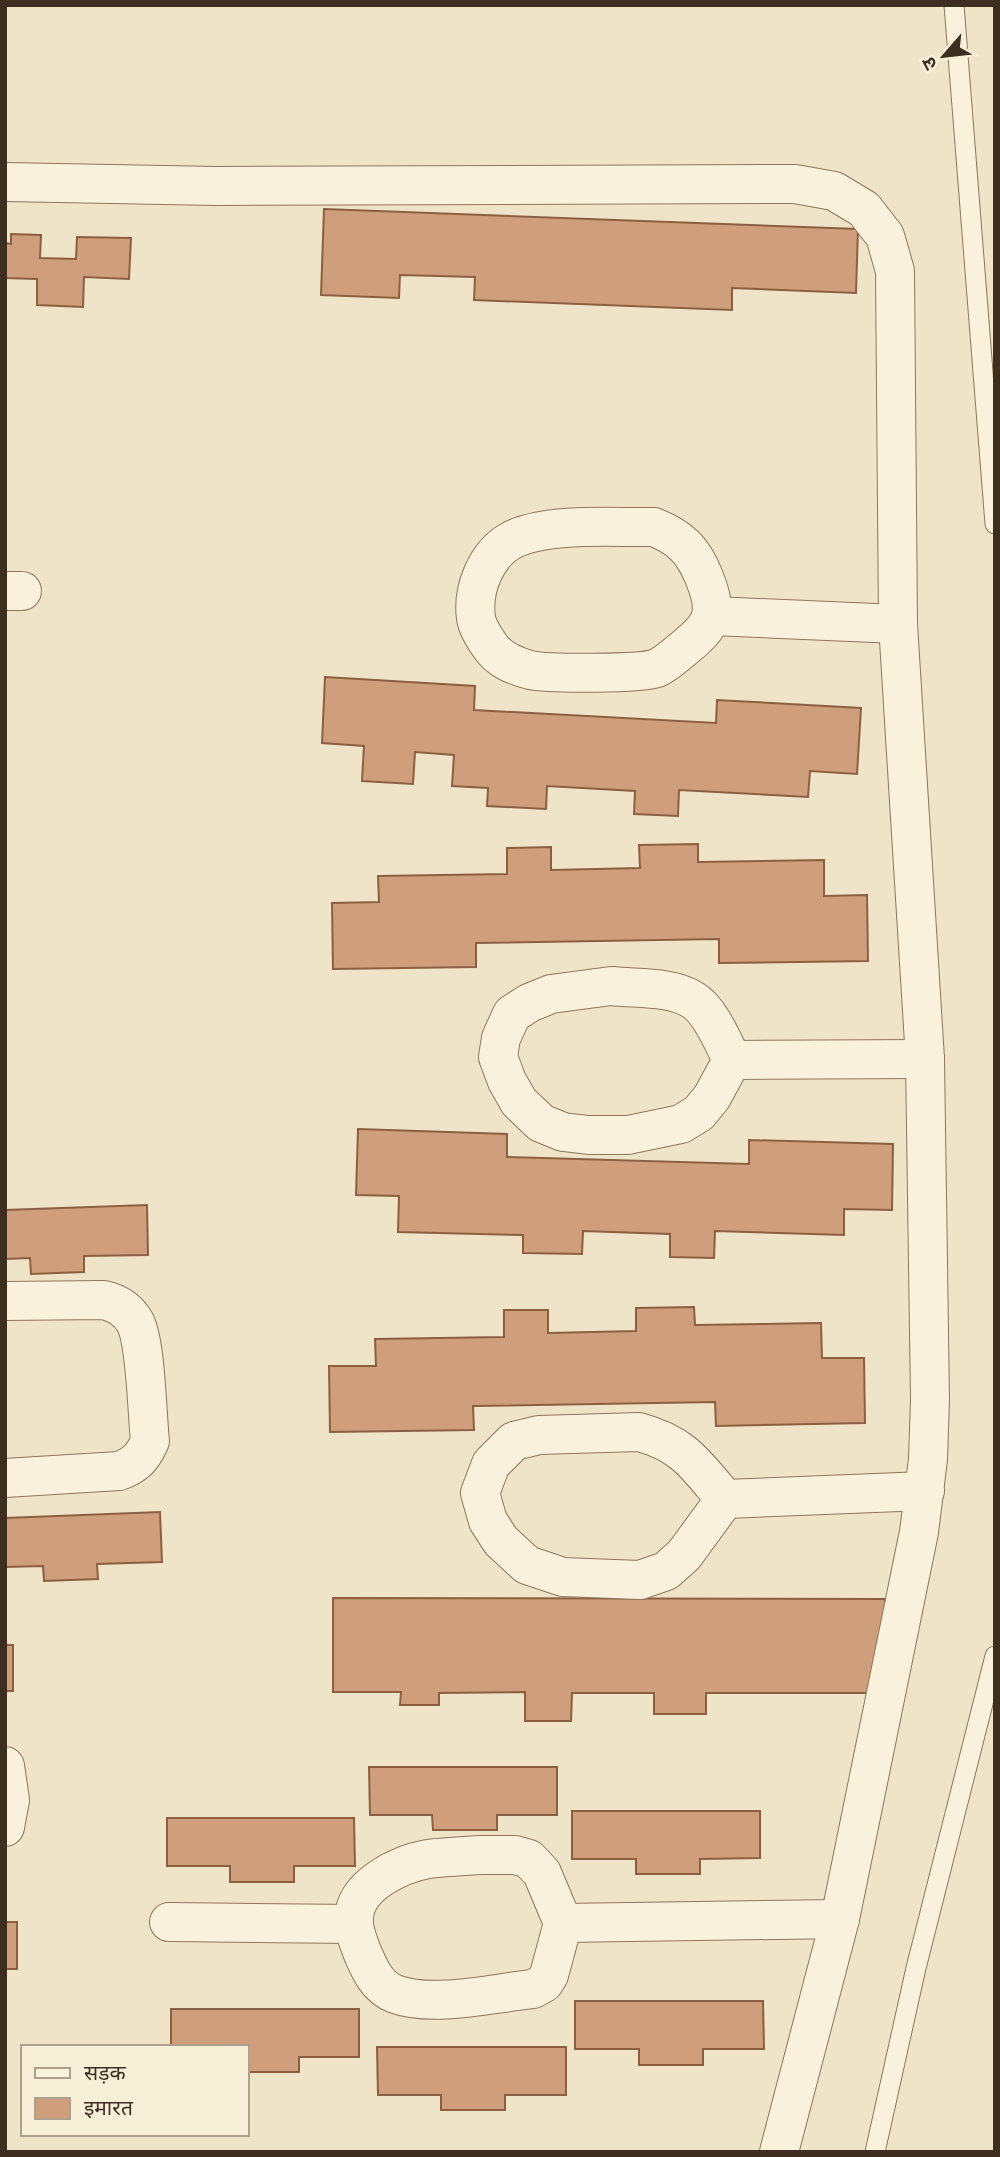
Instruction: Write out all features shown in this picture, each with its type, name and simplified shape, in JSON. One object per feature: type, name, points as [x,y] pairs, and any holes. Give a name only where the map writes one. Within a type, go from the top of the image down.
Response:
[{"type":"street","points":[[5,181],[217,186],[795,184],[834,191],[863,209],[885,236],[895,271],[898,624],[925,1059],[930,1400],[925,1491],[840,1919],[779,2152]]},
{"type":"street","points":[[654,527],[676,536],[697,558],[711,595],[713,616],[705,631],[659,668],[629,672],[539,672],[512,665],[491,648],[476,619],[482,576],[491,557],[510,541],[547,529],[654,527]]},
{"type":"street","points":[[713,616],[898,624]]},
{"type":"street","points":[[611,986],[672,992],[695,1001],[713,1023],[732,1059],[712,1097],[699,1113],[681,1124],[628,1135],[589,1135],[563,1132],[541,1123],[519,1102],[498,1057],[501,1038],[512,1014],[529,1003],[551,994],[611,986]]},
{"type":"street","points":[[732,1059],[925,1059]]},
{"type":"street","points":[[5,1301],[104,1300],[128,1312],[141,1336],[150,1441],[143,1457],[119,1471],[5,1478]]},
{"type":"street","points":[[639,1432],[662,1438],[687,1454],[725,1499],[684,1555],[666,1571],[640,1580],[562,1577],[527,1565],[501,1541],[488,1521],[480,1493],[491,1464],[514,1441],[539,1435],[639,1432]]},
{"type":"street","points":[[725,1499],[925,1491]]},
{"type":"street","points":[[5,1766],[10,1800],[5,1827]]},
{"type":"street","points":[[481,1855],[515,1855],[529,1858],[542,1872],[563,1923],[549,1975],[544,1983],[533,1989],[432,1999],[411,1998],[393,1993],[379,1983],[360,1948],[354,1924],[360,1897],[385,1875],[405,1865],[427,1859],[481,1855]]},
{"type":"street","points":[[563,1923],[840,1919]]},
{"type":"street","points":[[169,1922],[354,1924]]},
{"type":"lane","points":[[954,5],[995,524]]},
{"type":"lane","points":[[875,2152],[916,1968],[995,1656]]},
{"type":"building","points":[[324,209],[858,229],[856,293],[732,288],[732,310],[474,300],[475,277],[400,275],[399,298],[321,295]]},
{"type":"building","points":[[11,234],[41,235],[40,258],[76,259],[77,237],[131,238],[129,279],[84,277],[83,307],[37,305],[37,279],[5,278],[5,243],[11,244]]},
{"type":"building","points":[[325,677],[475,686],[474,710],[716,723],[717,700],[861,708],[857,774],[810,771],[808,797],[679,790],[678,816],[634,814],[635,791],[547,786],[546,809],[487,806],[488,788],[452,786],[454,755],[415,752],[413,784],[362,781],[364,746],[322,743]]},
{"type":"building","points":[[698,844],[698,862],[824,860],[824,896],[867,895],[868,961],[719,963],[719,939],[476,943],[476,967],[333,969],[332,903],[379,902],[378,876],[507,874],[507,848],[551,847],[551,870],[640,868],[639,845]]},
{"type":"building","points":[[358,1129],[507,1134],[507,1157],[749,1164],[749,1140],[893,1144],[892,1210],[844,1209],[844,1235],[715,1231],[714,1258],[670,1257],[670,1234],[583,1231],[582,1254],[523,1253],[523,1235],[398,1232],[399,1196],[356,1195]]},
{"type":"building","points":[[147,1205],[148,1255],[84,1256],[84,1272],[31,1274],[30,1258],[5,1259],[5,1210]]},
{"type":"building","points":[[694,1307],[695,1325],[821,1323],[822,1358],[864,1358],[865,1423],[716,1426],[715,1402],[473,1406],[474,1430],[330,1432],[329,1366],[376,1366],[375,1339],[504,1337],[504,1310],[548,1310],[548,1333],[636,1331],[636,1308]]},
{"type":"building","points":[[160,1512],[162,1562],[97,1564],[98,1579],[44,1581],[43,1566],[5,1567],[5,1518]]},
{"type":"building","points":[[333,1598],[885,1599],[886,1693],[706,1693],[706,1714],[654,1714],[654,1693],[572,1693],[571,1721],[525,1721],[525,1692],[439,1693],[439,1705],[400,1705],[401,1692],[333,1692]]},
{"type":"building","points":[[5,1645],[13,1645],[13,1691],[5,1691]]},
{"type":"building","points":[[369,1767],[557,1767],[557,1815],[497,1815],[497,1830],[433,1830],[432,1815],[370,1815]]},
{"type":"building","points":[[572,1811],[760,1811],[760,1858],[700,1859],[700,1874],[636,1874],[636,1859],[572,1859]]},
{"type":"building","points":[[167,1818],[354,1818],[355,1866],[294,1866],[294,1882],[230,1882],[230,1866],[167,1866]]},
{"type":"building","points":[[5,1922],[17,1922],[17,1969],[5,1969]]},
{"type":"building","points":[[575,2001],[763,2001],[764,2049],[703,2049],[703,2065],[639,2065],[639,2049],[575,2049]]},
{"type":"building","points":[[171,2009],[359,2009],[359,2057],[299,2057],[299,2072],[248,2072],[248,2045],[171,2045]]},
{"type":"building","points":[[377,2047],[566,2047],[566,2095],[505,2095],[505,2110],[441,2110],[441,2095],[378,2095]]}]
